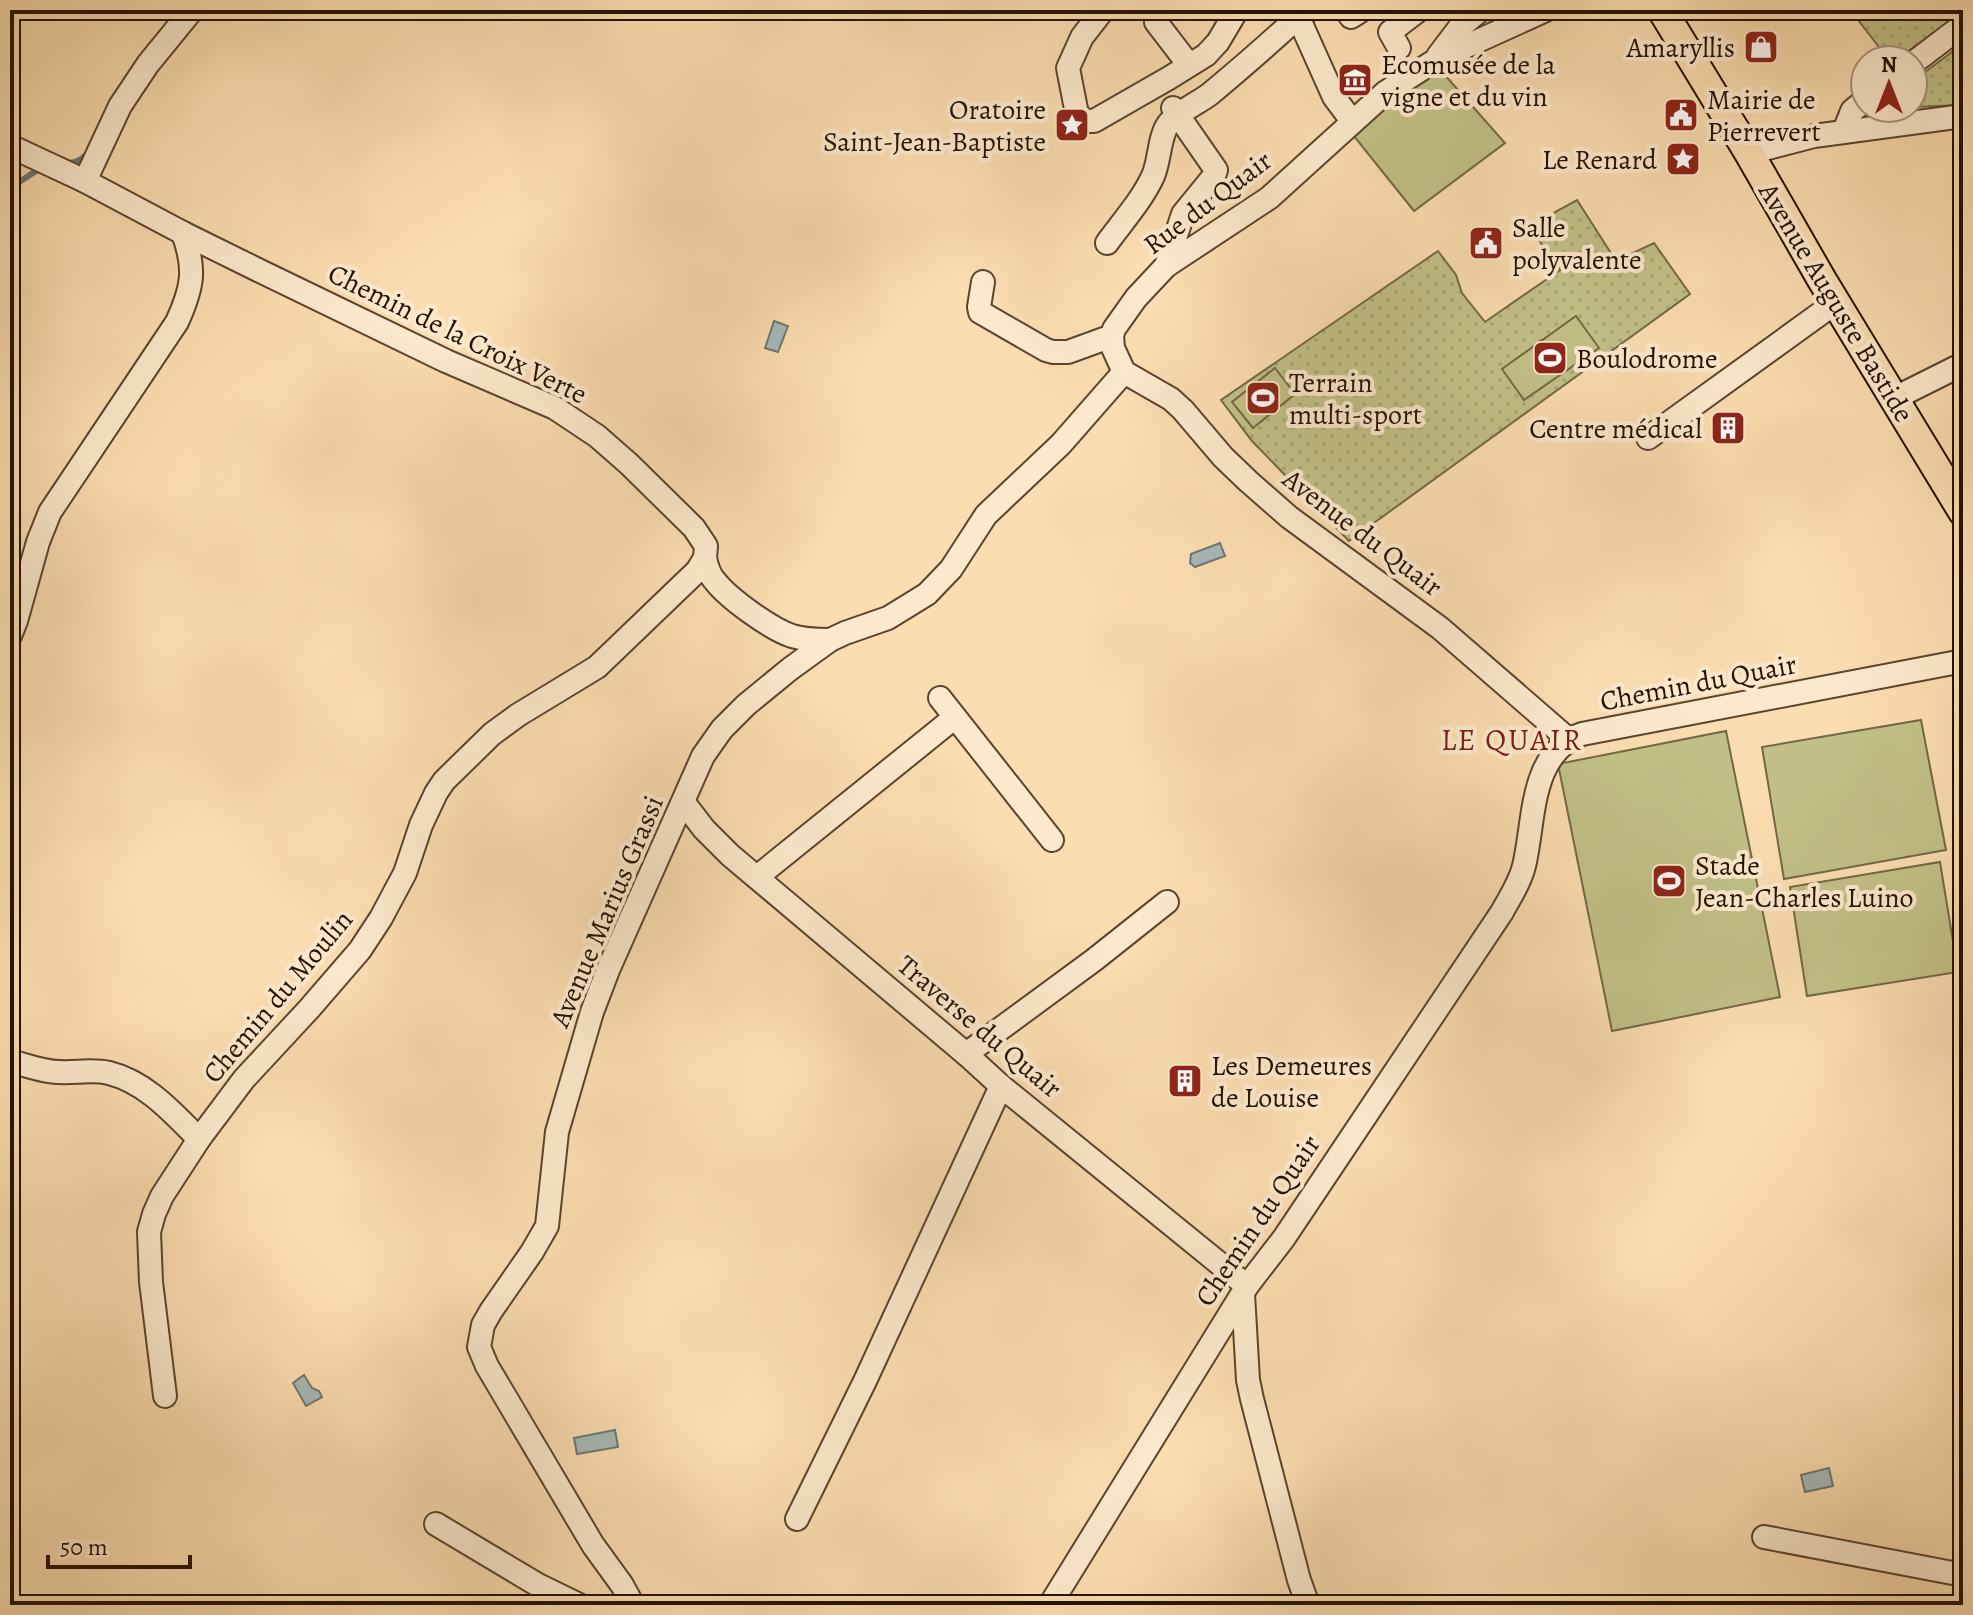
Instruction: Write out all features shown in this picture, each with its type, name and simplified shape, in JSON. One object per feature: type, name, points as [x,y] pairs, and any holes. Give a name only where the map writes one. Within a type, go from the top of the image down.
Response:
[{"type":"main road","name":"Avenue Auguste Bastide","points":[[1662,10],[1963,512]]},
{"type":"street","points":[[85,181],[120,106],[148,64],[192,10]]},
{"type":"street","points":[[1103,10],[1082,37],[1068,68],[1077,114],[1086,121],[1094,121],[1112,111],[1212,49],[1237,10]]},
{"type":"street","points":[[1346,10],[1351,17],[1362,10]]},
{"type":"street","points":[[1407,63],[1390,32],[1417,10]]},
{"type":"street","points":[[1436,60],[1460,27],[1480,10]]},
{"type":"street","name":"Rue du Quair","points":[[1112,336],[1136,298],[1166,266],[1269,198],[1386,92],[1407,63],[1436,60],[1546,10]]},
{"type":"street","points":[[1107,243],[1152,178],[1166,128],[1175,111],[1208,96],[1301,12],[1334,97],[1352,121]]},
{"type":"street","points":[[1156,22],[1189,65]]},
{"type":"street","points":[[1929,51],[1963,25]]},
{"type":"street","points":[[1166,266],[1183,214],[1216,170],[1175,111]]},
{"type":"street","points":[[1749,153],[1844,131],[1963,116]]},
{"type":"street","points":[[1844,131],[1849,118]]},
{"type":"street","name":"Chemin de la Croix Verte","points":[[10,146],[446,361],[539,400],[573,419],[629,464],[694,528],[705,541],[705,558],[716,583],[767,624],[795,637],[830,640]]},
{"type":"street","points":[[10,636],[50,512],[177,322],[191,285],[192,271],[190,252],[183,233]]},
{"type":"street","points":[[983,282],[979,307],[982,315],[1046,350],[1068,352],[1112,336],[1113,348],[1124,372]]},
{"type":"street","points":[[1648,438],[1835,303]]},
{"type":"street","points":[[1893,399],[1963,364]]},
{"type":"street","name":"Avenue Marius Grassi","points":[[633,1605],[593,1545],[487,1366],[479,1347],[479,1337],[491,1311],[547,1226],[557,1132],[592,1012],[608,970],[703,756],[722,729],[746,705],[830,640],[888,618],[927,594],[951,569],[994,507],[1061,444],[1124,372]]},
{"type":"street","name":"Avenue du Quair","points":[[1124,372],[1171,399],[1230,465],[1284,513],[1440,628],[1568,739]]},
{"type":"street","name":"Chemin du Moulin","points":[[165,1396],[151,1282],[149,1232],[162,1196],[236,1088],[360,950],[405,873],[421,825],[444,781],[465,759],[518,715],[597,667],[692,577],[705,558]]},
{"type":"street","name":"Chemin du Quair","points":[[1050,1605],[1245,1290],[1284,1238],[1502,912],[1521,877],[1534,803],[1544,770],[1568,739],[1953,663],[1963,678]]},
{"type":"street","points":[[940,698],[1052,840]]},
{"type":"street","points":[[757,877],[954,718]]},
{"type":"street","name":"Traverse du Quair","points":[[684,803],[730,855],[1245,1290]]},
{"type":"street","points":[[966,1054],[1167,902]]},
{"type":"street","points":[[10,1061],[58,1072],[92,1070],[120,1076],[154,1096],[199,1139]]},
{"type":"street","points":[[797,1519],[865,1381],[1001,1086]]},
{"type":"street","points":[[1245,1290],[1248,1380],[1308,1605]]},
{"type":"street","points":[[436,1524],[538,1585],[579,1605]]},
{"type":"street","points":[[1764,1537],[1963,1575]]},
{"type":"shaded area","points":[[1863,10],[1963,10],[1918,44],[1877,44],[1855,16]]},
{"type":"shaded area","points":[[1960,46],[1963,105],[1929,106],[1929,69]]},
{"type":"shaded area","points":[[1436,65],[1505,143],[1414,211],[1353,135]]},
{"type":"shaded area","points":[[1577,200],[1616,261],[1654,243],[1690,294],[1349,541],[1252,441],[1221,400],[1438,251],[1456,275],[1462,293],[1485,322],[1560,270],[1533,232],[1555,212]]},
{"type":"shaded area","name":"Boulodrome","points":[[1576,316],[1599,348],[1524,400],[1502,369]]},
{"type":"shaded area","points":[[774,321],[788,326],[778,352],[765,348]]},
{"type":"shaded area","name":"Terrain multi-sport","points":[[1275,368],[1295,394],[1253,428],[1232,402]]},
{"type":"shaded area","points":[[1220,543],[1225,556],[1195,567],[1190,563],[1191,554]]},
{"type":"shaded area","name":"Stade Jean-Charles Luino","points":[[1921,720],[1946,850],[1784,879],[1762,747]]},
{"type":"shaded area","name":"Stade Jean-Charles Luino","points":[[1726,731],[1780,997],[1612,1031],[1558,764]]},
{"type":"shaded area","points":[[1940,862],[1958,972],[1807,996],[1790,887]]},
{"type":"shaded area","points":[[304,1375],[322,1397],[306,1406],[293,1383]]},
{"type":"shaded area","points":[[615,1430],[618,1447],[577,1454],[574,1438]]},
{"type":"shaded area","points":[[1829,1468],[1833,1486],[1805,1492],[1801,1475]]},
{"type":"waterway","points":[[64,162],[75,162],[89,152]]},
{"type":"waterway","points":[[10,188],[39,169]]},
{"type":"place","name":"Amaryllis","points":[[1761,47]]},
{"type":"place","name":"Ecomusée de la vigne et du vin","points":[[1355,80]]},
{"type":"place","name":"Mairie de Pierrevert","points":[[1681,115]]},
{"type":"place","name":"Oratoire Saint-Jean-Baptiste","points":[[1072,125]]},
{"type":"place","name":"Le Renard","points":[[1683,159]]},
{"type":"place","name":"Salle polyvalente","points":[[1486,243]]},
{"type":"place","name":"Boulodrome","points":[[1550,358]]},
{"type":"place","name":"Terrain multi-sport","points":[[1263,398]]},
{"type":"place","name":"Centre médical","points":[[1728,428]]},
{"type":"place","name":"Stade Jean-Charles Luino","points":[[1669,881]]},
{"type":"place","name":"Les Demeures de Louise","points":[[1185,1081]]},
{"type":"district","name":"LE QUAIR","points":[[1512,740]]}]
